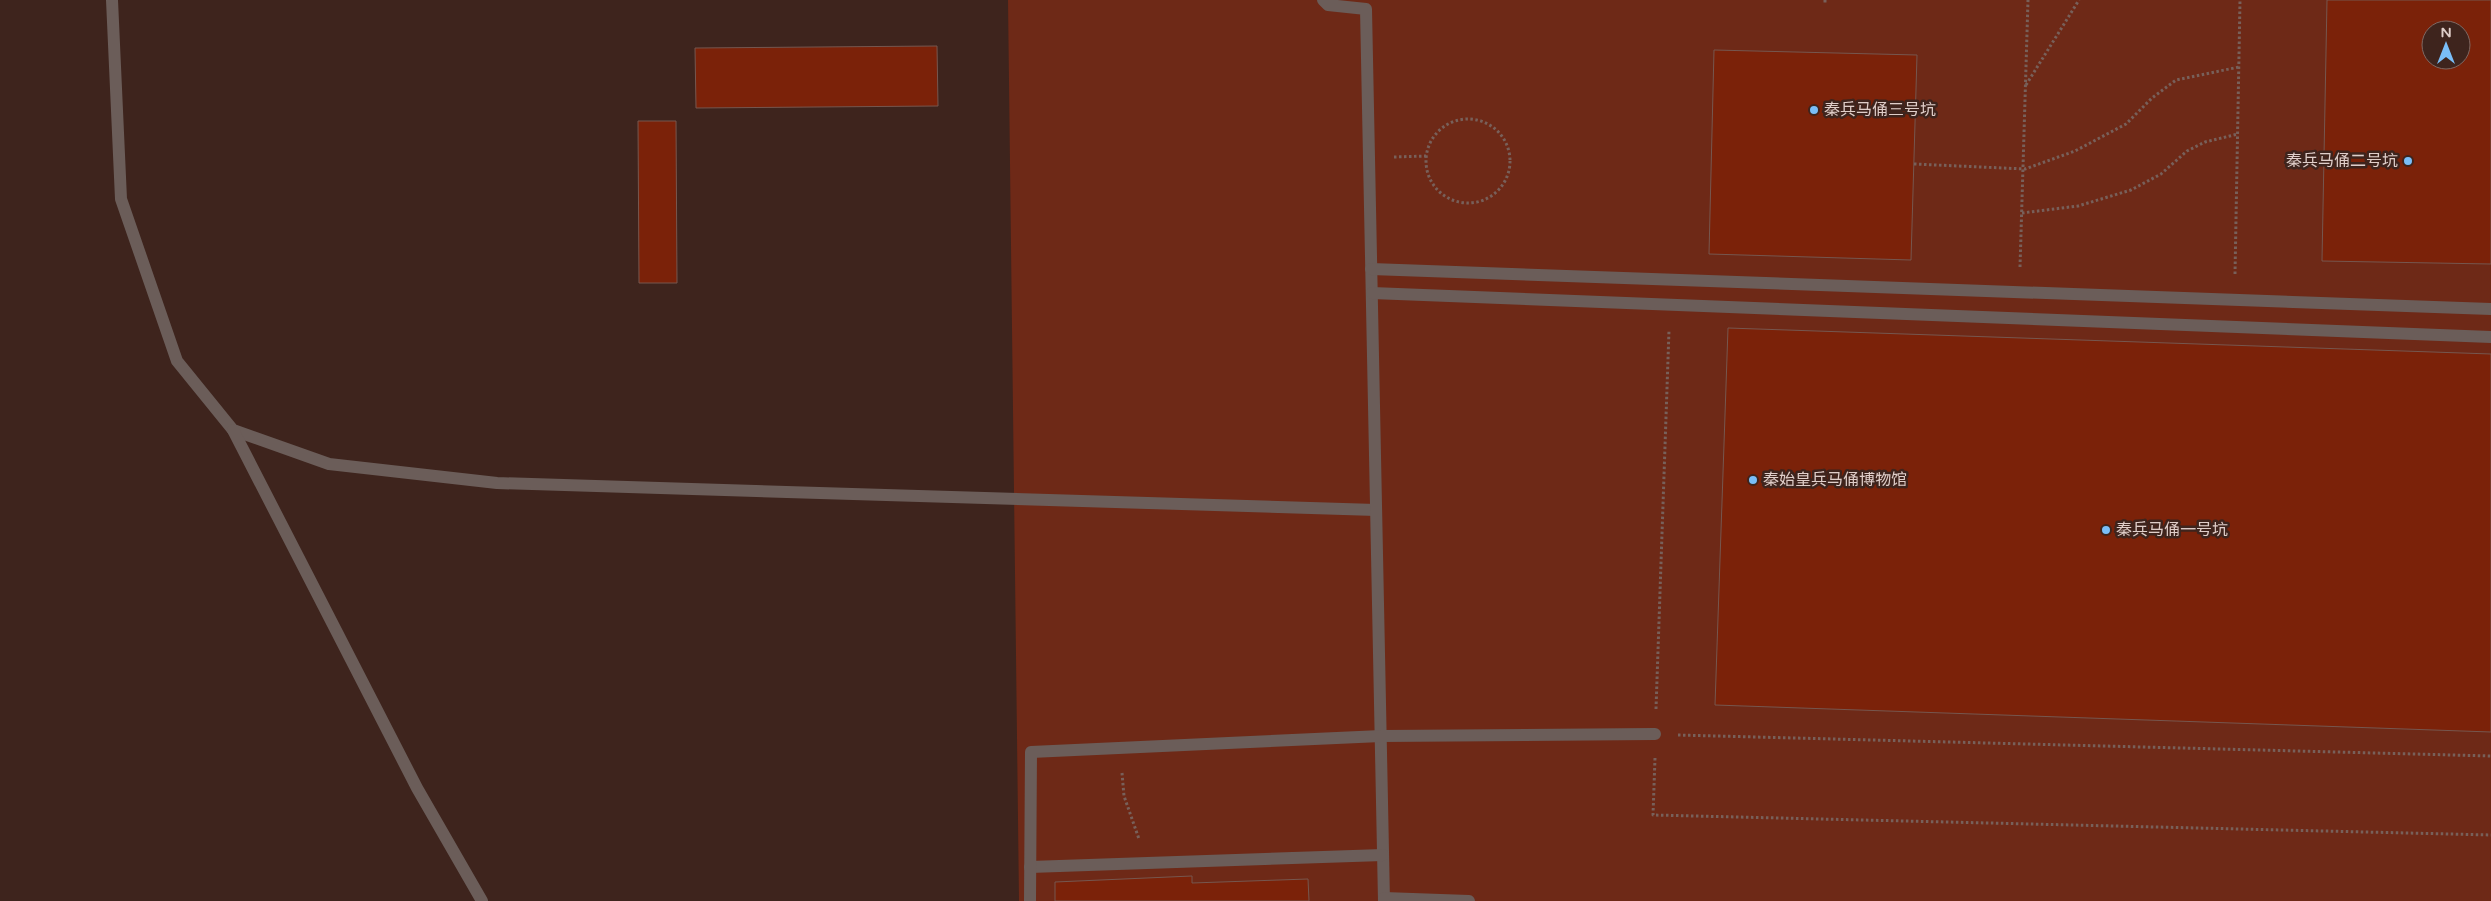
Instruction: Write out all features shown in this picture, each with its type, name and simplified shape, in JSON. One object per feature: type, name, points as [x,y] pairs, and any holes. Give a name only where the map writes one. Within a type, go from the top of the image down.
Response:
[{"type":"street","points":[[112,0],[121,199],[177,360],[233,430],[417,788],[482,901]]},
{"type":"street","points":[[1323,0],[1328,5],[1366,8],[1384,900],[1469,901]]},
{"type":"street","points":[[1372,269],[2491,308]]},
{"type":"street","points":[[1372,293],[2491,337]]},
{"type":"street","points":[[233,430],[329,464],[497,483],[1376,510]]},
{"type":"street","points":[[1030,901],[1031,752],[1381,736],[1655,734]]},
{"type":"street","points":[[1030,867],[1383,855]]},
{"type":"path","points":[[2019,292],[2025,169],[2028,0]]},
{"type":"path","points":[[2026,86],[2079,0]]},
{"type":"path","points":[[2234,299],[2240,0]]},
{"type":"path","points":[[1914,164],[2025,169],[2075,151],[2126,124],[2152,98],[2176,80],[2239,67]]},
{"type":"path","points":[[1463,120],[1477,120],[1490,125],[1501,134],[1508,146],[1511,160],[1509,174],[1503,186],[1493,196],[1480,202],[1466,204],[1452,201],[1440,194],[1431,183],[1426,170],[1426,156],[1430,142],[1438,132],[1450,123],[1463,120]]},
{"type":"path","points":[[2022,213],[2078,206],[2131,190],[2162,174],[2187,151],[2205,142],[2238,134]]},
{"type":"path","points":[[1369,157],[1426,156]]},
{"type":"path","points":[[1670,305],[1653,815],[2491,836]]},
{"type":"path","points":[[1655,734],[2491,756]]},
{"type":"path","points":[[1119,747],[1124,796],[1147,863]]},
{"type":"shaded area","name":"秦始皇兵马俑博物馆","points":[[1008,0],[2491,0],[2491,901],[1019,901]]},
{"type":"building","name":"秦兵马俑二号坑","points":[[2327,0],[2491,0],[2491,264],[2322,261]]},
{"type":"building","points":[[937,46],[938,106],[696,108],[695,48]]},
{"type":"building","name":"秦兵马俑三号坑","points":[[1714,50],[1917,55],[1911,260],[1709,254]]},
{"type":"building","points":[[638,121],[676,121],[677,283],[639,283]]},
{"type":"building","name":"秦兵马俑一号坑","points":[[1728,328],[2491,354],[2491,732],[1715,705]]},
{"type":"building","points":[[1192,876],[1192,883],[1308,879],[1309,901],[1055,901],[1055,882]]},
{"type":"place","name":"秦兵马俑三号坑","points":[[1814,110]]},
{"type":"place","name":"秦兵马俑二号坑","points":[[2408,161]]},
{"type":"place","name":"秦始皇兵马俑博物馆","points":[[1753,480]]},
{"type":"place","name":"秦兵马俑一号坑","points":[[2106,530]]}]
